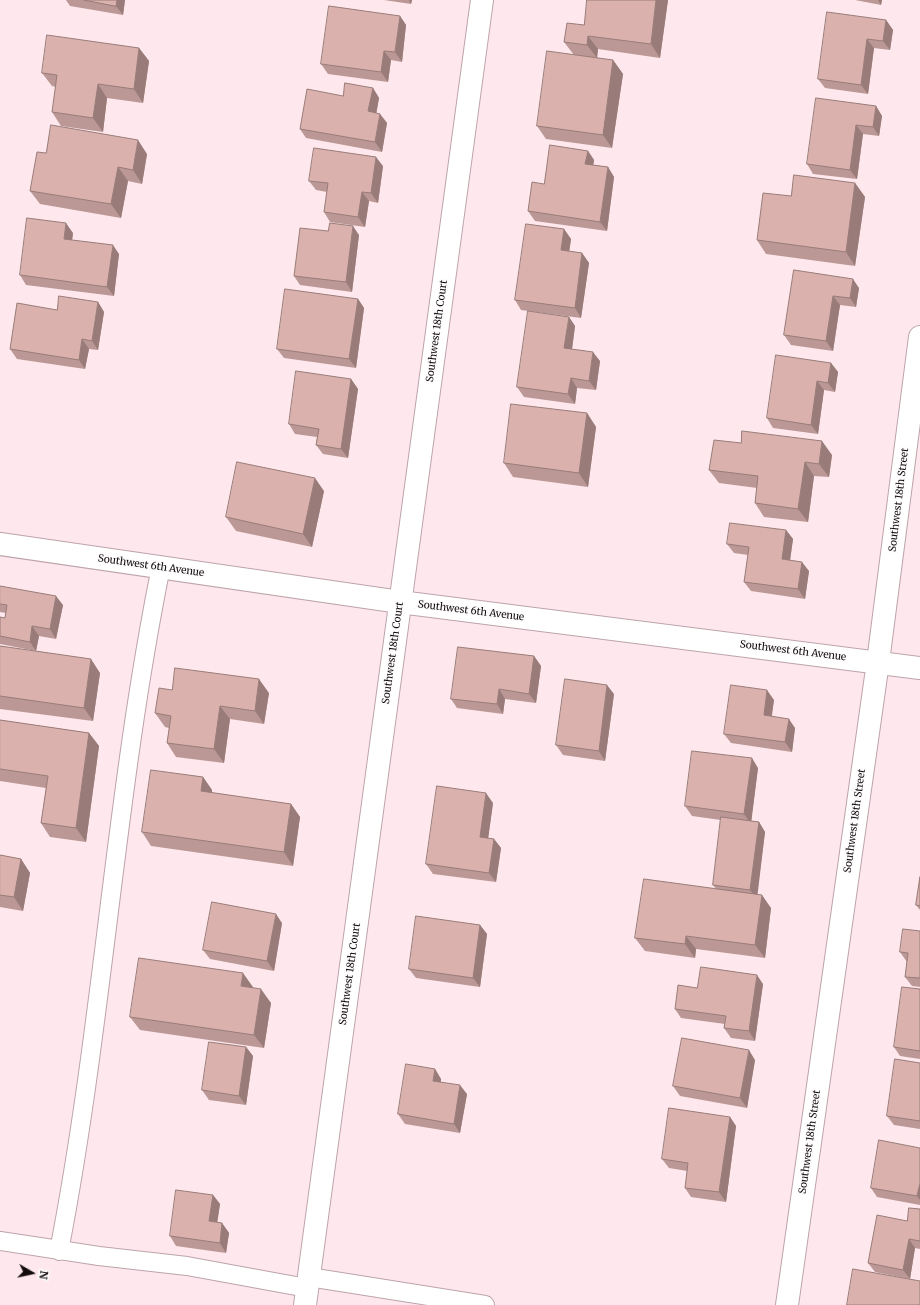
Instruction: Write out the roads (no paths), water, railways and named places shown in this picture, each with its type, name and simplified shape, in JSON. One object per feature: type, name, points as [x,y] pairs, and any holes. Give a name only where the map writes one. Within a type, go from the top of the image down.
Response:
[{"type":"street","name":"Southwest 18th Court","points":[[307,1290],[482,0]]},
{"type":"street","name":"Southwest 18th Street","points":[[787,1305],[878,662],[920,337]]},
{"type":"street","name":"Southwest 6th Avenue","points":[[0,544],[400,602],[920,668]]},
{"type":"lane","points":[[59,1251],[85,1097],[120,818],[141,677],[161,567]]},
{"type":"lane","points":[[0,1241],[59,1251],[187,1266],[307,1290],[485,1305]]}]
